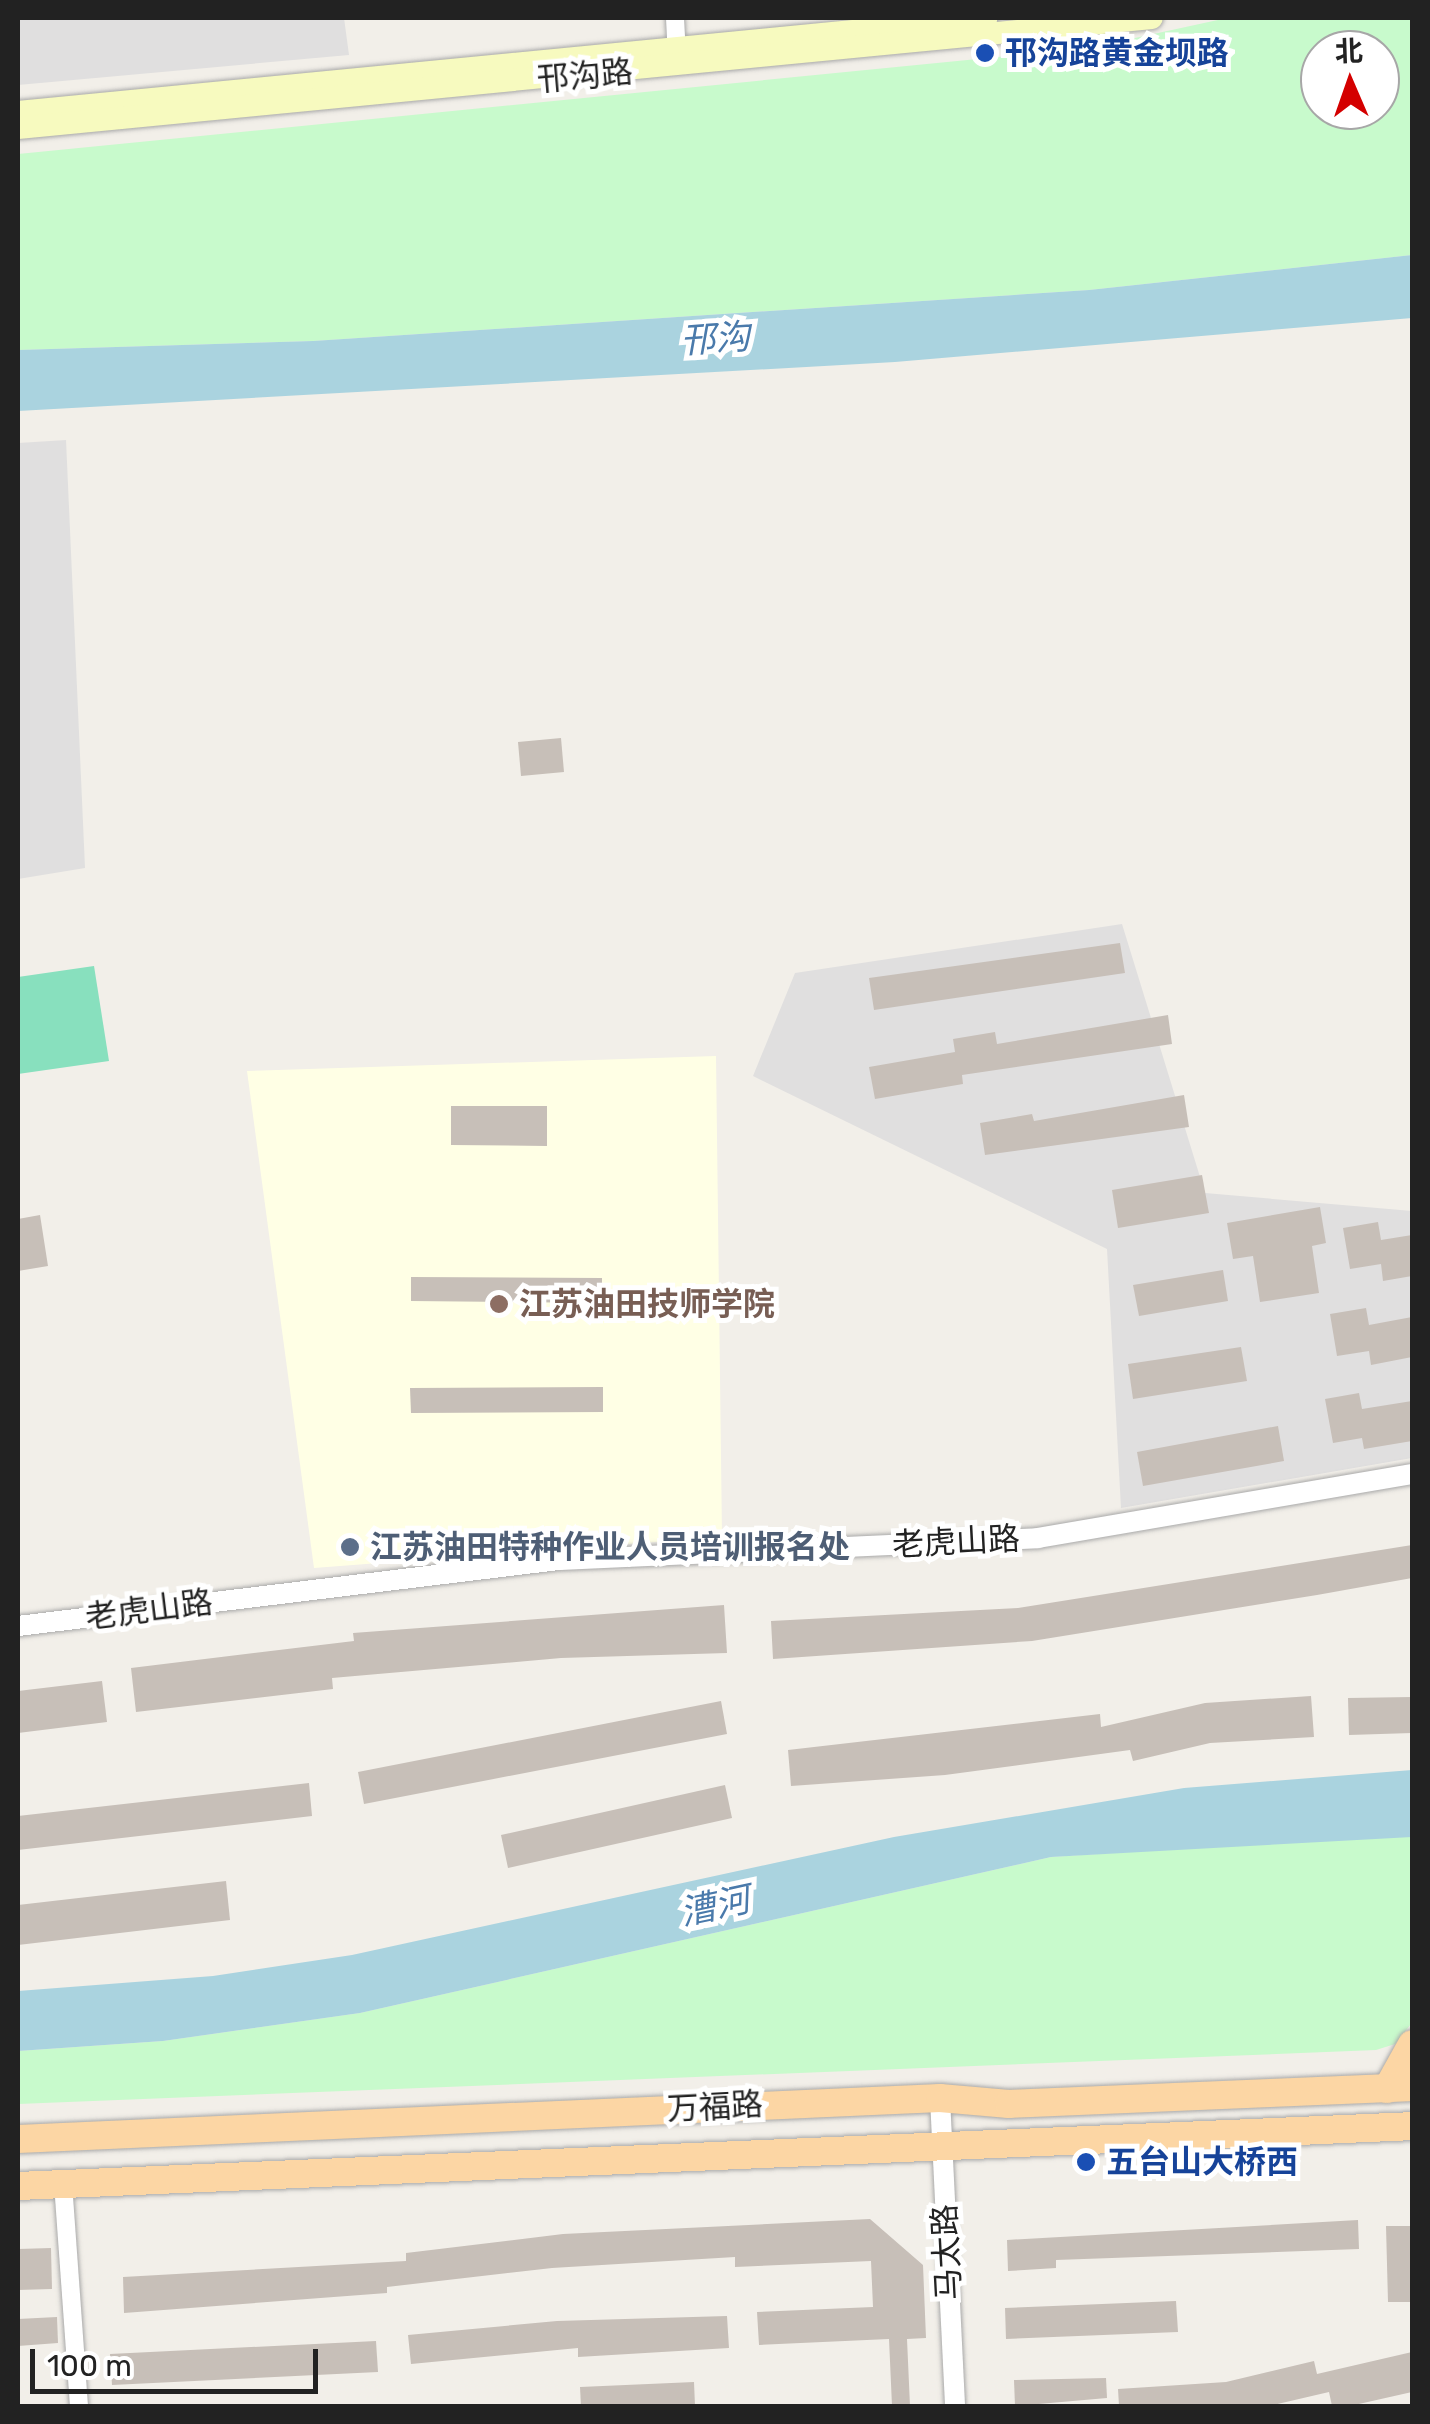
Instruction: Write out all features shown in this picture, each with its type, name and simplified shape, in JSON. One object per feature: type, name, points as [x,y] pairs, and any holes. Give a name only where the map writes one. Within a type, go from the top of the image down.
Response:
[{"type":"main road","name":"邗沟路","points":[[18,112],[676,52],[986,18]]},
{"type":"main road","name":"邗沟路","points":[[18,128],[1152,18]]},
{"type":"main road","points":[[1400,2088],[1412,2044]]},
{"type":"main road","name":"万福路","points":[[18,2139],[940,2098],[1009,2104],[1400,2088]]},
{"type":"main road","name":"万福路","points":[[18,2186],[1412,2126]]},
{"type":"street","points":[[675,18],[676,52]]},
{"type":"street","name":"老虎山路","points":[[18,1626],[559,1560],[1038,1538],[1412,1474]]},
{"type":"street","name":"马太路","points":[[940,2098],[955,2406]]},
{"type":"street","points":[[63,2183],[78,2406]]},
{"type":"shaded area","points":[[18,18],[344,18],[349,55],[18,85]]},
{"type":"shaded area","points":[[66,440],[85,868],[18,879],[18,443]]},
{"type":"shaded area","points":[[1122,924],[1205,1193],[1412,1211],[1412,1458],[1121,1508],[1107,1249],[753,1076],[795,973]]},
{"type":"shaded area","name":"江苏油田技师学院","points":[[716,1056],[722,1537],[314,1568],[247,1071]]},
{"type":"green space","points":[[1227,18],[1412,18],[1412,255],[1089,290],[313,341],[18,350],[18,154],[1089,48]]},
{"type":"green space","points":[[94,966],[109,1061],[18,1074],[18,977]]},
{"type":"green space","points":[[1412,1837],[1412,2005],[1411,2024],[1395,2044],[1376,2050],[18,2104],[18,2051],[163,2041],[360,2013],[1051,1857]]},
{"type":"water","name":"邗沟","points":[[1412,255],[1412,318],[895,362],[18,411],[18,350],[313,341],[1089,290]]},
{"type":"water","name":"漕河","points":[[1412,1770],[1412,1837],[1051,1857],[360,2013],[163,2041],[18,2051],[18,1991],[213,1976],[352,1955],[894,1837],[1184,1788]]},
{"type":"building","points":[[561,738],[564,772],[521,776],[518,742]]},
{"type":"building","points":[[1120,943],[1125,973],[874,1010],[869,978]]},
{"type":"building","points":[[1168,1015],[1172,1044],[962,1075],[963,1084],[875,1099],[869,1067],[955,1052],[953,1039],[995,1032],[997,1044]]},
{"type":"building","points":[[1184,1095],[1189,1127],[985,1155],[980,1123],[1032,1114],[1034,1121]]},
{"type":"building","points":[[451,1106],[547,1106],[547,1146],[451,1145]]},
{"type":"building","points":[[1202,1175],[1209,1213],[1118,1228],[1112,1190]]},
{"type":"building","points":[[1320,1207],[1326,1243],[1312,1246],[1319,1293],[1260,1302],[1253,1256],[1233,1259],[1227,1223]]},
{"type":"building","points":[[40,1215],[48,1266],[18,1271],[18,1219]]},
{"type":"building","points":[[1378,1222],[1381,1240],[1412,1235],[1412,1276],[1383,1281],[1381,1264],[1350,1269],[1343,1228]]},
{"type":"building","points":[[1223,1270],[1228,1301],[1139,1316],[1133,1285]]},
{"type":"building","points":[[411,1277],[602,1278],[602,1303],[411,1301]]},
{"type":"building","points":[[1366,1308],[1369,1325],[1412,1317],[1412,1357],[1371,1365],[1369,1351],[1337,1356],[1330,1314]]},
{"type":"building","points":[[1241,1347],[1247,1381],[1133,1399],[1128,1364]]},
{"type":"building","points":[[603,1387],[603,1412],[411,1413],[410,1388]]},
{"type":"building","points":[[1359,1393],[1362,1409],[1412,1401],[1412,1441],[1364,1449],[1362,1438],[1333,1443],[1325,1399]]},
{"type":"building","points":[[1278,1426],[1284,1461],[1143,1486],[1137,1452]]},
{"type":"building","points":[[1412,1545],[1412,1578],[1317,1595],[1032,1641],[773,1659],[771,1621],[1018,1608]]},
{"type":"building","points":[[724,1605],[727,1653],[561,1658],[332,1678],[333,1689],[136,1712],[131,1668],[354,1641],[353,1633]]},
{"type":"building","points":[[102,1681],[107,1722],[18,1733],[18,1691]]},
{"type":"building","points":[[1311,1696],[1314,1737],[1210,1743],[1133,1761],[1130,1750],[945,1775],[791,1786],[788,1750],[1100,1714],[1101,1727],[1205,1703]]},
{"type":"building","points":[[1412,1697],[1412,1733],[1349,1735],[1348,1698]]},
{"type":"building","points":[[721,1701],[727,1734],[364,1804],[358,1772]]},
{"type":"building","points":[[309,1783],[312,1816],[18,1850],[18,1816]]},
{"type":"building","points":[[725,1785],[732,1818],[508,1868],[501,1835]]},
{"type":"building","points":[[226,1881],[230,1920],[18,1945],[18,1905]]},
{"type":"building","points":[[870,2219],[923,2265],[926,2338],[907,2339],[910,2406],[892,2406],[889,2339],[759,2345],[757,2312],[873,2307],[871,2261],[735,2267],[735,2257],[552,2268],[387,2287],[387,2293],[124,2313],[123,2277],[406,2261],[406,2253],[563,2234]]},
{"type":"building","points":[[1358,2220],[1359,2249],[1056,2260],[1056,2268],[1008,2271],[1007,2240]]},
{"type":"building","points":[[1386,2226],[1412,2226],[1412,2302],[1388,2302]]},
{"type":"building","points":[[51,2248],[52,2289],[18,2290],[18,2249]]},
{"type":"building","points":[[1176,2301],[1178,2332],[1006,2339],[1005,2308]]},
{"type":"building","points":[[727,2316],[729,2348],[578,2357],[578,2348],[411,2364],[408,2335],[557,2321]]},
{"type":"building","points":[[57,2317],[58,2343],[18,2346],[18,2319]]},
{"type":"building","points":[[376,2341],[378,2372],[112,2385],[110,2354]]},
{"type":"building","points":[[1412,2352],[1412,2392],[1350,2406],[1332,2406],[1329,2392],[1269,2406],[1119,2406],[1118,2389],[1226,2382],[1314,2361],[1317,2374]]},
{"type":"building","points":[[1106,2378],[1107,2398],[1015,2406],[1014,2380]]},
{"type":"building","points":[[694,2382],[695,2406],[581,2406],[580,2387]]},
{"type":"place","name":"邗沟路黄金坝路","points":[[985,53]]},
{"type":"place","name":"江苏油田技师学院","points":[[499,1304]]},
{"type":"place","name":"江苏油田特种作业人员培训报名处","points":[[350,1547]]},
{"type":"place","name":"五台山大桥西","points":[[1086,2162]]}]
